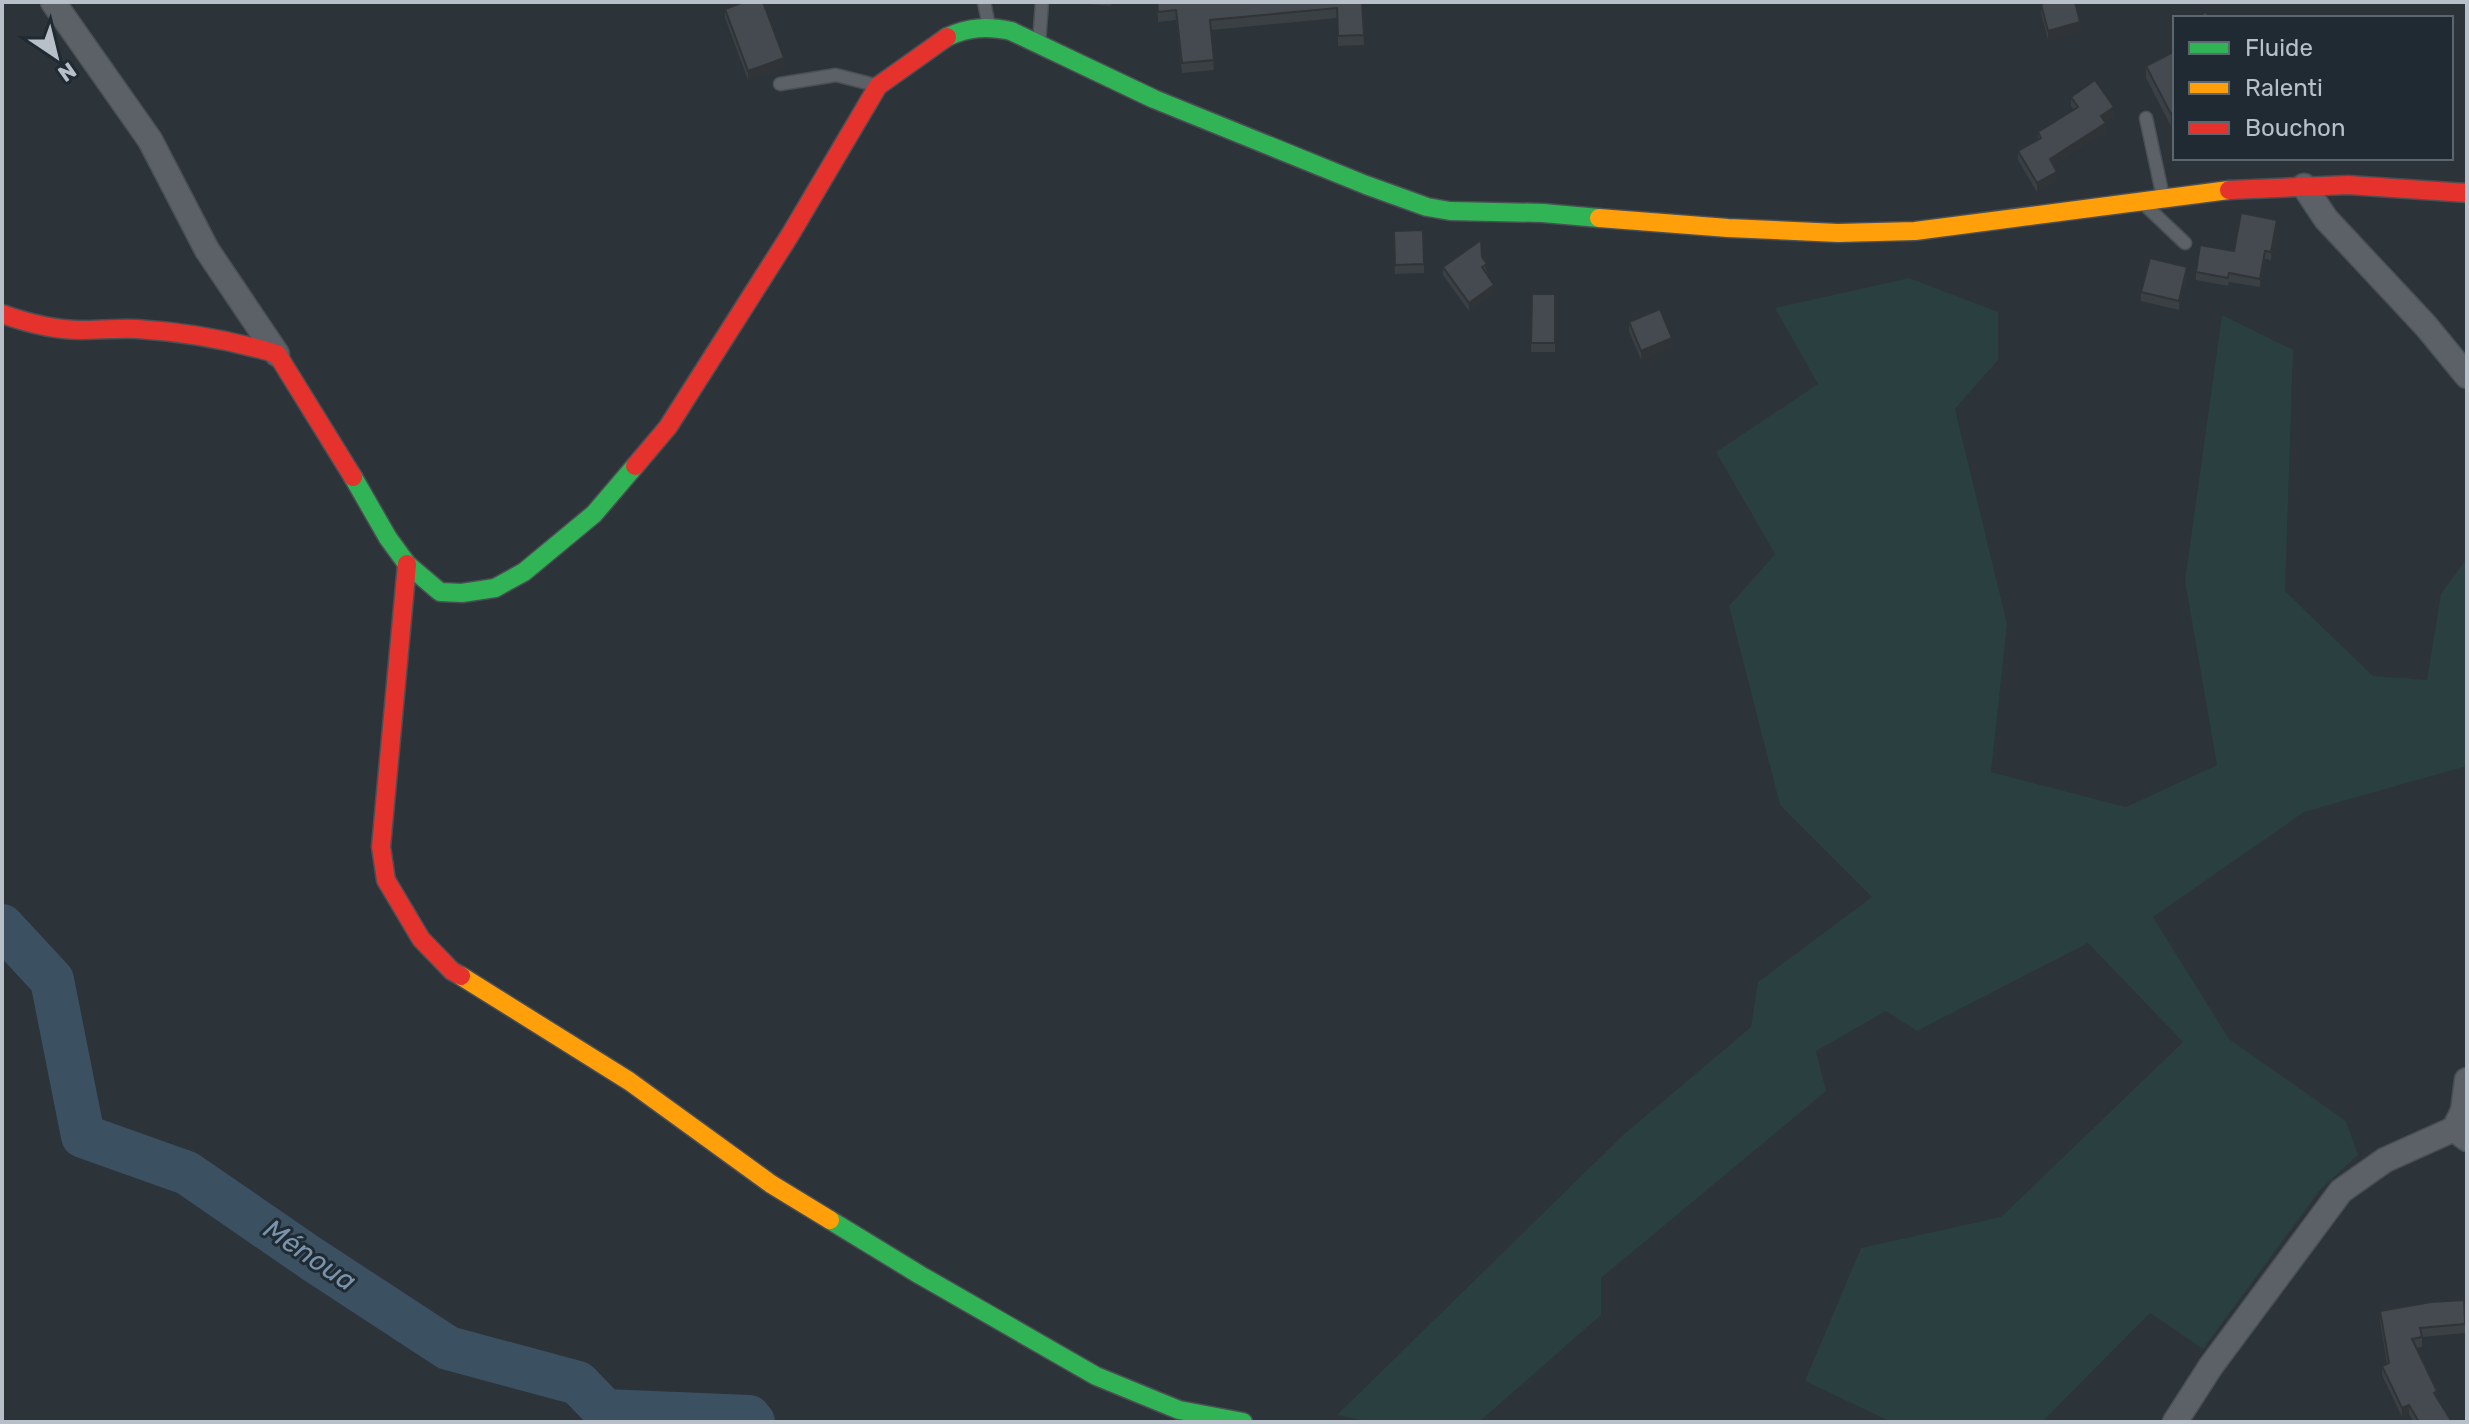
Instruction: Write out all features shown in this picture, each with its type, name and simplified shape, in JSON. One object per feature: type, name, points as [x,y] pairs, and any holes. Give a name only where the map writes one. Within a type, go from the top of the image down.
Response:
[{"type":"street","points":[[53,2],[150,140],[207,250],[277,354],[388,538],[407,564],[440,592],[462,593],[495,588],[524,572],[594,514],[668,427],[797,223],[878,86],[949,36],[970,28],[990,27],[1011,31],[1154,99],[1366,185],[1427,207],[1450,211],[1543,213],[1728,228],[1838,233],[1915,231],[2230,190],[2348,185],[2467,193]]},
{"type":"street","points":[[2304,186],[2326,219],[2416,315],[2467,376]]},
{"type":"street","points":[[2,314],[24,322],[77,330],[172,332],[242,343],[277,354]]},
{"type":"street","points":[[407,564],[381,847],[386,880],[421,939],[452,971],[629,1081],[771,1184],[920,1275],[1096,1376],[1179,1410],[1243,1422]]},
{"type":"street","points":[[2175,1422],[2211,1366],[2341,1191],[2385,1160],[2461,1134],[2467,1080]]},
{"type":"lane","points":[[984,2],[990,27]]},
{"type":"lane","points":[[1039,44],[1042,2]]},
{"type":"lane","points":[[780,84],[836,75],[878,86]]},
{"type":"lane","points":[[2146,118],[2163,198]]},
{"type":"lane","points":[[2141,201],[2185,243]]},
{"type":"green space","points":[[1909,278],[1998,312],[1998,360],[1955,409],[2007,624],[1991,772],[2126,807],[2217,765],[2185,581],[2222,315],[2293,350],[2285,591],[2373,676],[2427,680],[2441,594],[2467,558],[2467,766],[2304,812],[2153,917],[2229,1039],[2346,1121],[2358,1155],[2320,1190],[2203,1349],[2150,1313],[2042,1422],[1891,1422],[1805,1381],[1861,1248],[2001,1217],[2183,1042],[2088,943],[1917,1031],[1886,1011],[1816,1051],[1826,1091],[1601,1278],[1601,1315],[1479,1422],[1371,1422],[1337,1415],[1622,1136],[1751,1027],[1758,982],[1872,897],[1780,805],[1729,606],[1775,554],[1716,452],[1818,384],[1775,308]]},
{"type":"building","points":[[744,2],[763,2],[784,58],[748,71],[725,9]]},
{"type":"building","points":[[1157,2],[1362,2],[1364,35],[1338,36],[1337,8],[1210,20],[1214,60],[1182,63],[1176,10],[1158,12]]},
{"type":"building","points":[[2075,2],[2080,22],[2048,31],[2041,4]]},
{"type":"building","points":[[2173,52],[2173,113],[2171,114],[2146,66]]},
{"type":"building","points":[[2095,80],[2114,107],[2101,116],[2106,123],[2050,159],[2057,172],[2037,183],[2018,151],[2041,138],[2038,132],[2078,107],[2071,97]]},
{"type":"building","points":[[2241,213],[2277,220],[2271,252],[2265,251],[2260,279],[2229,273],[2228,278],[2196,272],[2200,245],[2234,251]]},
{"type":"building","points":[[1423,230],[1424,264],[1395,265],[1394,231]]},
{"type":"building","points":[[1481,240],[1482,257],[1487,264],[1482,267],[1494,285],[1469,303],[1443,267]]},
{"type":"building","points":[[2150,258],[2187,267],[2179,301],[2141,292]]},
{"type":"building","points":[[1532,294],[1555,294],[1555,343],[1531,343]]},
{"type":"building","points":[[1660,309],[1672,338],[1641,351],[1629,322]]},
{"type":"building","points":[[2464,1300],[2465,1324],[2420,1328],[2422,1337],[2412,1339],[2437,1391],[2434,1393],[2452,1422],[2419,1422],[2409,1405],[2402,1408],[2382,1366],[2389,1363],[2380,1311]]},
{"type":"waterway","name":"Ménoua","points":[[2,926],[52,980],[83,1136],[187,1173],[448,1348],[578,1383],[605,1411],[749,1417],[753,1422]]},
{"type":"traffic: fast","points":[[947,37],[978,28],[1011,31],[1154,99],[1427,207],[1450,211],[1599,218]]},
{"type":"traffic: fast","points":[[353,477],[388,538],[407,564],[440,592],[462,593],[495,588],[524,572],[594,514],[635,466]]},
{"type":"traffic: fast","points":[[830,1220],[1096,1376],[1179,1410],[1243,1422]]},
{"type":"traffic: slow","points":[[1599,218],[1838,233],[1915,231],[2229,190]]},
{"type":"traffic: slow","points":[[461,976],[629,1081],[771,1184],[830,1220]]},
{"type":"traffic: jam","points":[[635,466],[668,427],[790,235],[878,86],[947,37]]},
{"type":"traffic: jam","points":[[2229,190],[2348,185],[2467,193]]},
{"type":"traffic: jam","points":[[2,314],[61,329],[137,329],[190,335],[277,354],[353,477]]},
{"type":"traffic: jam","points":[[407,564],[381,847],[386,880],[421,939],[452,971],[461,976]]}]
